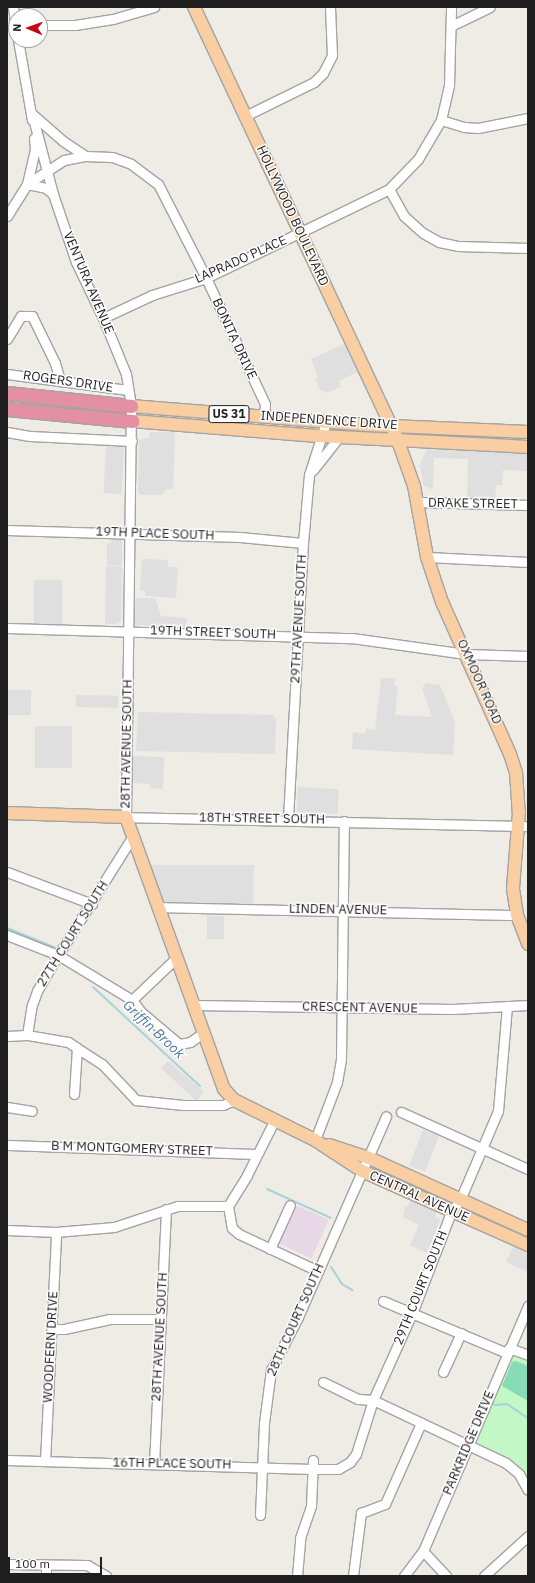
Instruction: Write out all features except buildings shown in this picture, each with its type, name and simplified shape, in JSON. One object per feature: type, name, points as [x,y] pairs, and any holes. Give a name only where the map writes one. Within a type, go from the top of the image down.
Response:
[{"type":"highway","name":"US 31","points":[[11,392],[131,406]]},
{"type":"highway","name":"US 31","points":[[7,409],[132,421]]},
{"type":"highway","points":[[7,414],[22,410]]},
{"type":"main road","name":"HOLLYWOOD BOULEVARD","points":[[194,7],[391,426]]},
{"type":"main road","points":[[368,425],[374,420],[378,410],[377,394]]},
{"type":"main road","name":"INDEPENDENCE DRIVE","points":[[131,406],[368,425],[528,433]]},
{"type":"main road","name":"INDEPENDENCE DRIVE","points":[[132,421],[320,436],[528,447]]},
{"type":"main road","name":"OXMOOR ROAD","points":[[391,426],[398,440],[417,502],[427,557],[442,602],[466,654],[516,773],[519,812],[522,826],[512,880],[517,914],[528,944]]},
{"type":"main road","name":"18TH STREET SOUTH","points":[[7,813],[126,817]]},
{"type":"main road","name":"28TH AVENUE SOUTH","points":[[126,817],[224,1089]]},
{"type":"main road","name":"CENTRAL AVENUE","points":[[224,1089],[234,1100],[315,1140],[362,1171],[451,1212],[528,1245]]},
{"type":"main road","name":"CENTRAL AVENUE","points":[[315,1140],[368,1157],[528,1230]]},
{"type":"street","points":[[48,25],[75,25],[113,19],[154,7]]},
{"type":"street","points":[[245,116],[314,82],[323,73],[332,55],[330,7]]},
{"type":"street","name":"LAPRADO PLACE","points":[[104,318],[152,295],[206,278],[389,189],[418,159],[441,120],[449,85],[451,26],[450,7]]},
{"type":"street","points":[[451,26],[490,7]]},
{"type":"street","points":[[7,216],[26,184],[35,149],[32,114],[20,48]]},
{"type":"street","points":[[32,114],[63,141],[85,156]]},
{"type":"street","name":"VENTURA AVENUE","points":[[32,114],[53,194],[76,262],[104,318],[126,374],[131,406]]},
{"type":"street","points":[[441,120],[464,127],[478,128],[528,118]]},
{"type":"street","name":"BONITA DRIVE","points":[[26,184],[47,169],[64,160],[85,156],[112,157],[131,164],[158,184],[206,278],[265,404],[264,417]]},
{"type":"street","points":[[26,184],[46,188],[53,194]]},
{"type":"street","points":[[389,189],[404,216],[423,233],[439,242],[458,246],[528,248]]},
{"type":"street","points":[[7,339],[21,316],[32,316],[55,363],[60,381]]},
{"type":"street","name":"ROGERS DRIVE","points":[[7,374],[128,390]]},
{"type":"street","name":"28TH AVENUE SOUTH","points":[[126,817],[128,630],[131,534],[131,406]]},
{"type":"street","name":"29TH AVENUE SOUTH","points":[[288,819],[297,636],[309,475],[320,436],[326,422]]},
{"type":"street","points":[[476,444],[477,430]]},
{"type":"street","points":[[7,432],[30,436],[132,442]]},
{"type":"street","points":[[309,475],[339,437]]},
{"type":"street","name":"DRAKE STREET","points":[[417,502],[528,505]]},
{"type":"street","name":"19TH PLACE SOUTH","points":[[7,530],[240,537],[303,543]]},
{"type":"street","points":[[427,557],[528,562]]},
{"type":"street","name":"19TH STREET SOUTH","points":[[7,628],[128,630],[352,638],[466,654],[528,656]]},
{"type":"street","name":"18TH STREET SOUTH","points":[[126,817],[288,819],[522,826]]},
{"type":"street","points":[[315,1140],[340,1068],[344,821]]},
{"type":"street","name":"27TH COURT SOUTH","points":[[26,1036],[37,991],[133,836]]},
{"type":"street","points":[[7,872],[92,904]]},
{"type":"street","name":"LINDEN AVENUE","points":[[158,907],[517,914]]},
{"type":"street","points":[[7,935],[58,955],[132,1000],[140,1012],[179,1044],[190,1042],[203,1033]]},
{"type":"street","points":[[132,1000],[177,957]]},
{"type":"street","name":"CRESCENT AVENUE","points":[[193,1005],[453,1009],[528,1005]]},
{"type":"street","name":"29TH COURT SOUTH","points":[[338,1468],[350,1462],[356,1454],[373,1400],[413,1311],[417,1295],[451,1212],[460,1200],[483,1150],[498,1111],[507,1006]]},
{"type":"street","points":[[7,1036],[26,1036],[68,1042],[102,1064],[136,1100],[183,1105],[223,1105],[234,1100]]},
{"type":"street","points":[[74,1094],[77,1048]]},
{"type":"street","points":[[7,1107],[32,1111]]},
{"type":"street","points":[[400,1112],[483,1150],[528,1168]]},
{"type":"street","name":"28TH COURT SOUTH","points":[[260,1516],[262,1466],[271,1370],[318,1271],[386,1117]]},
{"type":"street","points":[[275,1119],[228,1206],[232,1228],[239,1234],[318,1271]]},
{"type":"street","name":"B M MONTGOMERY STREET","points":[[7,1145],[257,1154]]},
{"type":"street","points":[[270,1249],[290,1205]]},
{"type":"street","points":[[7,1230],[56,1232],[114,1227],[178,1206],[228,1206]]},
{"type":"street","name":"28TH AVENUE SOUTH","points":[[154,1464],[166,1209]]},
{"type":"street","name":"WOODFERN DRIVE","points":[[45,1461],[56,1232]]},
{"type":"street","points":[[383,1301],[413,1311],[461,1333],[508,1350],[528,1355]]},
{"type":"street","name":"PARKRIDGE DRIVE","points":[[404,1576],[423,1551],[528,1306]]},
{"type":"street","points":[[52,1329],[64,1329],[110,1319],[161,1319]]},
{"type":"street","points":[[443,1372],[461,1333]]},
{"type":"street","points":[[323,1382],[358,1399],[373,1400],[506,1463],[519,1474],[528,1490]]},
{"type":"street","points":[[353,1576],[361,1513],[385,1504],[421,1424]]},
{"type":"street","name":"16TH PLACE SOUTH","points":[[7,1460],[262,1466],[313,1464],[338,1468]]},
{"type":"street","points":[[297,1576],[300,1538],[311,1506],[313,1464]]},
{"type":"street","points":[[484,1576],[528,1536]]},
{"type":"street","points":[[423,1551],[446,1576]]},
{"type":"street","points":[[7,1564],[87,1565],[106,1576]]},
{"type":"street","points":[[46,1565],[46,1576]]},
{"type":"shaded area","points":[[344,344],[357,372],[339,381],[341,387],[327,393],[320,390],[315,378],[318,377],[311,359]]},
{"type":"shaded area","points":[[150,432],[175,432],[173,489],[166,489],[161,495],[140,495],[138,491],[139,440],[149,438]]},
{"type":"shaded area","points":[[106,446],[124,447],[122,494],[104,493]]},
{"type":"shaded area","points":[[427,449],[528,454],[528,471],[503,470],[502,485],[496,485],[495,500],[467,499],[468,459],[434,458],[433,490],[423,485],[420,464]]},
{"type":"shaded area","points":[[112,539],[122,539],[122,566],[107,565],[107,544],[111,543]]},
{"type":"shaded area","points":[[142,559],[168,560],[168,567],[178,567],[176,598],[145,596],[145,591],[140,591]]},
{"type":"shaded area","points":[[106,566],[122,567],[121,621],[116,624],[105,624]]},
{"type":"shaded area","points":[[34,580],[62,580],[62,624],[34,624]]},
{"type":"shaded area","points":[[136,598],[155,598],[161,616],[187,618],[185,627],[135,625]]},
{"type":"shaded area","points":[[381,678],[395,679],[394,685],[398,686],[395,715],[432,717],[422,688],[426,683],[440,685],[455,722],[453,755],[352,749],[353,732],[365,734],[366,728],[375,730]]},
{"type":"shaded area","points":[[7,690],[31,690],[31,715],[7,715]]},
{"type":"shaded area","points":[[76,695],[118,696],[118,708],[76,707]]},
{"type":"shaded area","points":[[138,712],[274,715],[274,719],[276,719],[275,754],[136,751]]},
{"type":"shaded area","points":[[35,726],[72,726],[72,768],[35,768]]},
{"type":"shaded area","points":[[132,756],[164,757],[163,789],[150,788],[150,784],[131,783]]},
{"type":"shaded area","points":[[298,787],[339,789],[338,814],[297,812]]},
{"type":"shaded area","points":[[148,865],[254,865],[253,905],[161,903]]},
{"type":"shaded area","points":[[207,916],[224,916],[224,939],[207,939]]},
{"type":"shaded area","points":[[168,1061],[204,1092],[196,1101],[161,1068]]},
{"type":"shaded area","points":[[423,1130],[439,1136],[425,1172],[409,1165]]},
{"type":"shaded area","points":[[410,1201],[436,1212],[435,1217],[440,1220],[427,1253],[410,1245],[419,1225],[403,1217],[405,1205],[408,1206]]},
{"type":"shaded area","points":[[293,1204],[329,1220],[312,1258],[276,1242]]},
{"type":"shaded area","points":[[514,1245],[528,1252],[528,1272],[506,1262]]},
{"type":"green space","points":[[514,1355],[528,1362],[528,1478],[522,1469],[509,1458],[475,1444]]},
{"type":"green space","points":[[516,1361],[528,1366],[528,1401],[502,1386],[512,1362]]},
{"type":"waterway","name":"Griffin Brook","points":[[7,928],[56,948]]},
{"type":"waterway","name":"Griffin Brook","points":[[93,987],[200,1086]]},
{"type":"waterway","name":"Griffin Brook","points":[[267,1189],[331,1218]]},
{"type":"waterway","name":"Griffin Brook","points":[[331,1267],[342,1284],[352,1290]]},
{"type":"waterway","name":"Griffin Brook","points":[[489,1402],[495,1405],[507,1404],[528,1418]]}]
